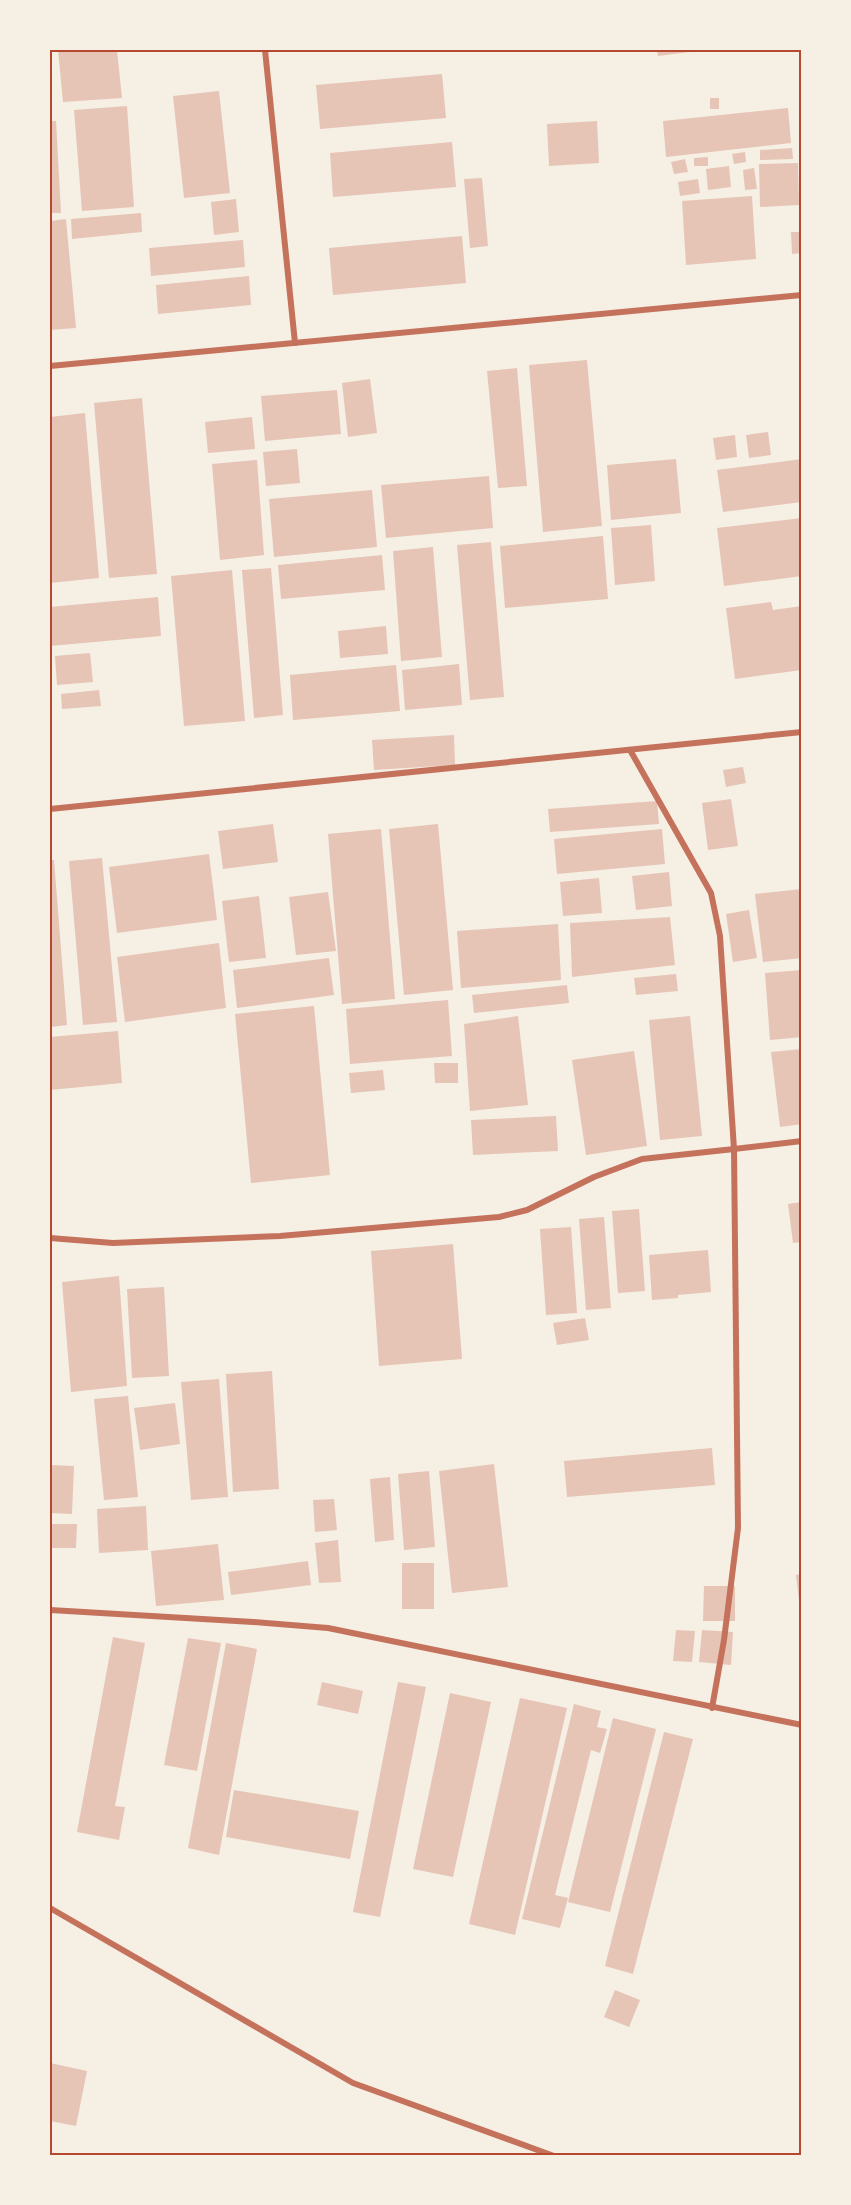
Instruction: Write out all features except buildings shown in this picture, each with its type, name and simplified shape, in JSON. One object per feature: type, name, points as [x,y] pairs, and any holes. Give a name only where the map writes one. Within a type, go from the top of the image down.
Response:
[{"type":"street","points":[[265,50],[295,343]]},
{"type":"street","points":[[50,366],[801,295]]},
{"type":"street","points":[[50,809],[801,732]]},
{"type":"street","points":[[630,750],[711,893],[720,936],[734,1149],[738,1528],[724,1640],[712,1708]]},
{"type":"street","points":[[50,1238],[113,1243],[280,1236],[499,1217],[527,1210],[594,1177],[642,1159],[801,1141]]},
{"type":"street","points":[[50,1610],[328,1628],[801,1725]]},
{"type":"street","points":[[50,1908],[353,2083],[554,2156]]}]
